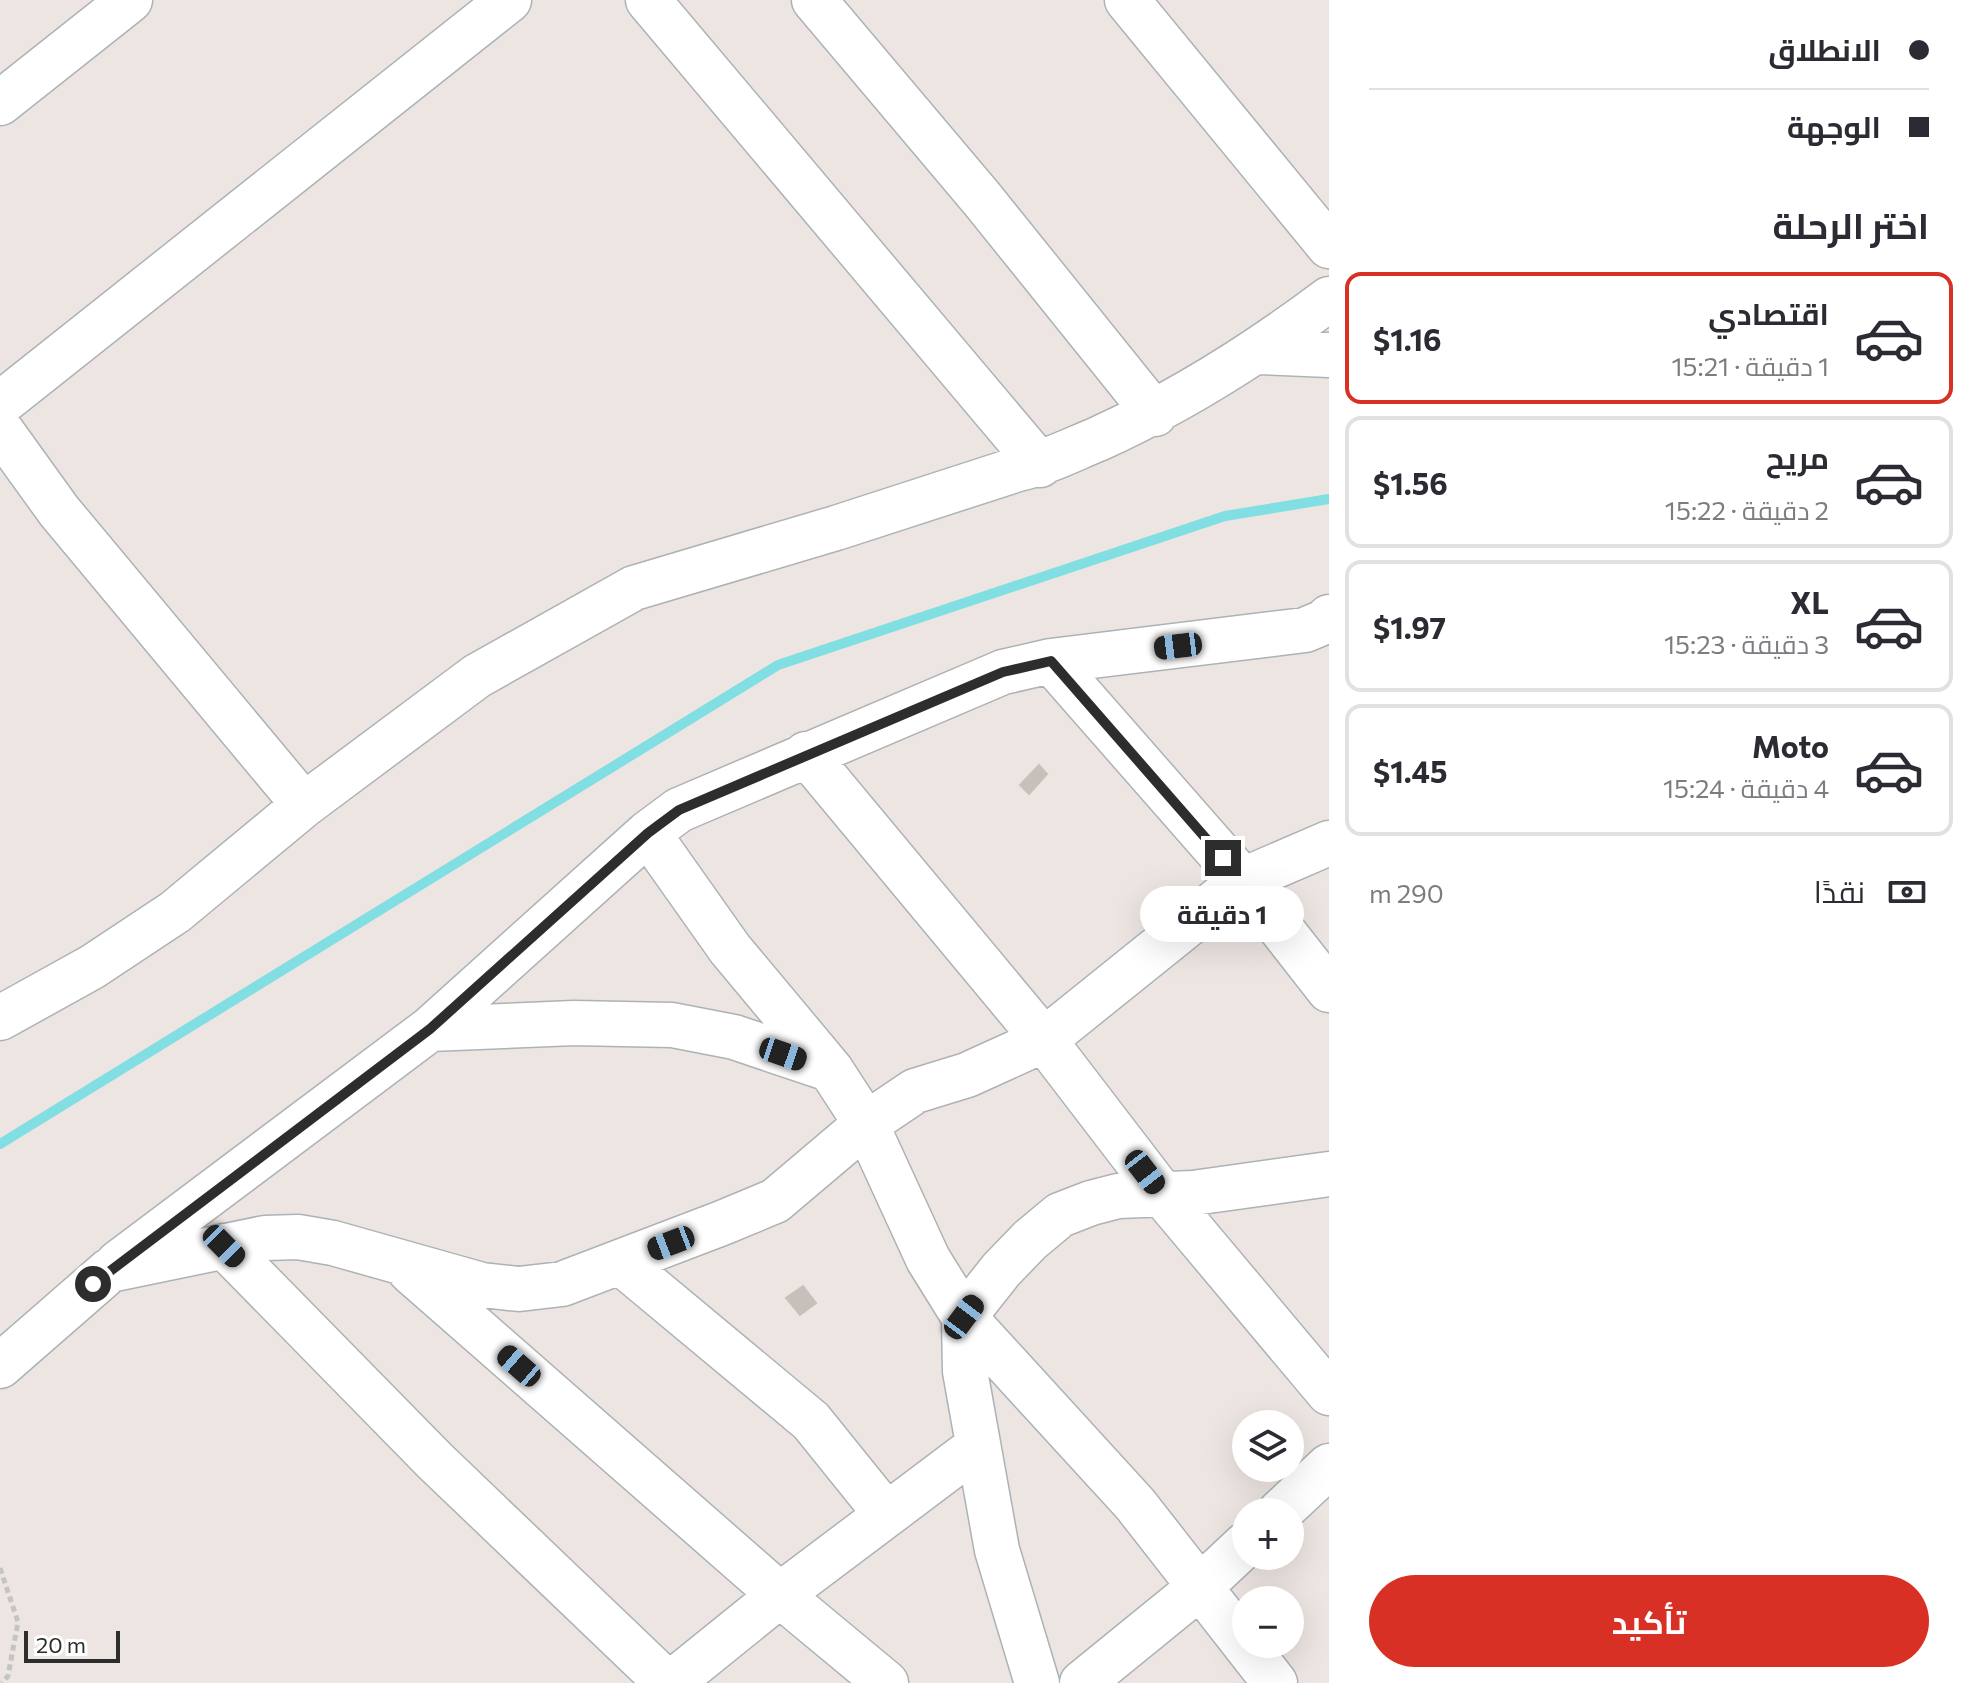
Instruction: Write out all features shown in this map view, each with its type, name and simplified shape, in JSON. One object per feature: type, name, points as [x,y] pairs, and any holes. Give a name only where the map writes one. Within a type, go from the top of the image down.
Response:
[{"type":"street","points":[[0,103],[130,0]]},
{"type":"street","points":[[0,404],[509,0]]},
{"type":"street","points":[[648,0],[1040,465]]},
{"type":"street","points":[[814,0],[982,199],[1155,414]]},
{"type":"street","points":[[1127,0],[1329,246]]},
{"type":"street","points":[[0,1018],[92,967],[175,912],[304,805],[477,676],[634,588],[836,528],[1018,469],[1040,465],[1155,414],[1258,352],[1329,299]]},
{"type":"street","points":[[1258,352],[1329,355]]},
{"type":"street","points":[[0,429],[59,511],[304,805]]},
{"type":"street","points":[[0,1366],[110,1270],[430,1029],[648,833],[679,810],[1003,672],[1051,661],[1305,630],[1327,623]]},
{"type":"street","points":[[1051,661],[1243,880],[1329,990]]},
{"type":"street","points":[[806,754],[1044,1040],[1162,1194],[1329,1393]]},
{"type":"street","points":[[648,833],[730,949],[831,1070],[866,1124],[928,1259],[964,1317],[1135,1504],[1275,1683]]},
{"type":"street","points":[[110,1270],[265,1238],[298,1237],[333,1243],[482,1285],[519,1289],[562,1284],[775,1201],[866,1124],[915,1091],[967,1075],[1044,1040],[1243,880],[1329,843]]},
{"type":"street","points":[[430,1029],[574,1023],[672,1025],[734,1037],[831,1070]]},
{"type":"street","points":[[1037,1683],[997,1550],[965,1371],[964,1317],[1001,1270],[1060,1215],[1118,1196],[1162,1194],[1329,1174]]},
{"type":"street","points":[[224,1246],[435,1461],[669,1683],[978,1446]]},
{"type":"street","points":[[400,1262],[780,1595],[886,1683]]},
{"type":"street","points":[[620,1262],[811,1421],[886,1514]]},
{"type":"street","points":[[1295,1498],[1329,1466]]},
{"type":"street","points":[[1082,1683],[1232,1557]]},
{"type":"path","points":[[0,1568],[18,1622],[8,1676],[2,1683]]},
{"type":"building","points":[[1039,765],[1047,774],[1029,794],[1020,785]]},
{"type":"building","points":[[803,1286],[816,1303],[800,1315],[786,1298]]},
{"type":"waterway","points":[[0,1144],[778,665],[1225,516],[1329,499]]},
{"type":"route","points":[[93,1284],[430,1029],[648,833],[679,810],[1003,672],[1051,661],[1223,858]]}]
